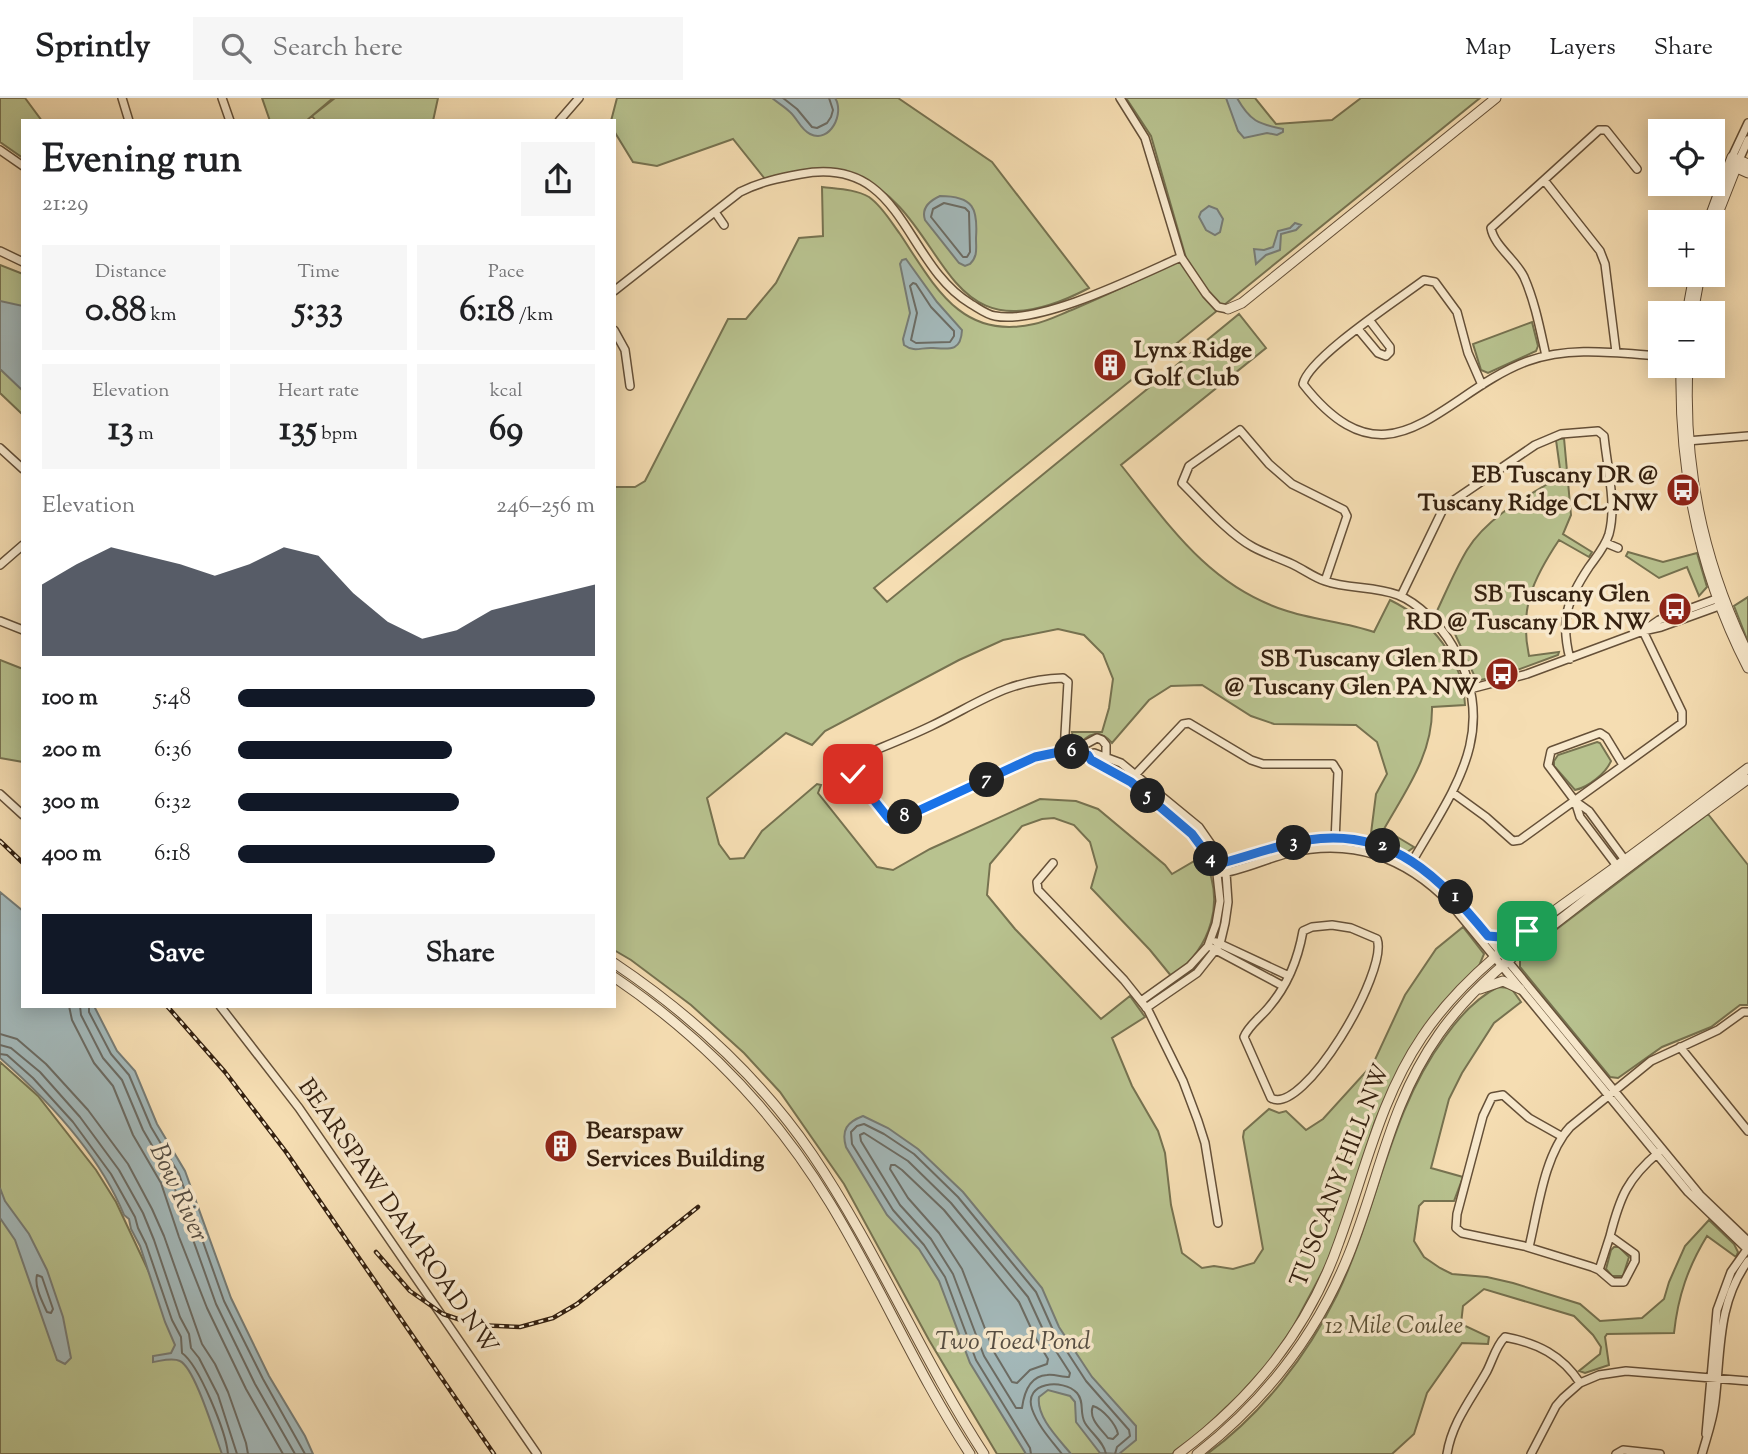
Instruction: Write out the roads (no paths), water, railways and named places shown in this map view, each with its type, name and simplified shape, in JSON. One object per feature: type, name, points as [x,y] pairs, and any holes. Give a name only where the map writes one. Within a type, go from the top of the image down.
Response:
[{"type":"street","points":[[122,98],[128,119]]},
{"type":"street","points":[[222,98],[229,119]]},
{"type":"street","points":[[561,119],[579,98]]},
{"type":"street","points":[[1120,98],[1145,138],[1181,257],[1206,294],[1218,307],[1228,309],[1242,303],[1496,98]]},
{"type":"street","points":[[1719,210],[1737,163],[1748,123]]},
{"type":"street","points":[[1546,356],[1531,295],[1522,274],[1492,236],[1491,228],[1600,130],[1606,130],[1637,169]]},
{"type":"street","points":[[1713,210],[1748,140]]},
{"type":"street","points":[[0,150],[21,165]]},
{"type":"street","points":[[1737,163],[1748,173]]},
{"type":"street","points":[[616,289],[740,192],[760,182],[822,170],[849,174],[890,202],[943,281],[959,296],[993,317],[1033,316],[1109,289],[1181,257]]},
{"type":"street","points":[[1544,180],[1600,251],[1605,264],[1616,352]]},
{"type":"street","points":[[715,212],[724,225]]},
{"type":"street","points":[[0,251],[21,261]]},
{"type":"street","points":[[1482,385],[1468,353],[1457,312],[1435,282],[1424,280],[1339,343],[1305,375],[1303,384],[1330,415],[1344,424],[1372,433],[1398,433],[1434,418],[1506,371],[1546,356],[1570,352],[1648,355]]},
{"type":"street","points":[[1358,329],[1378,353],[1386,356],[1390,347],[1370,321]]},
{"type":"street","points":[[616,334],[625,350],[630,386]]},
{"type":"street","points":[[1682,378],[1694,520],[1720,602],[1748,668]]},
{"type":"street","points":[[1686,441],[1688,378]]},
{"type":"street","points":[[1325,581],[1347,516],[1344,510],[1292,484],[1269,464],[1240,430],[1189,466],[1182,483],[1250,546],[1325,581],[1401,596],[1421,610],[1446,635],[1462,663],[1470,689],[1472,740],[1461,777],[1408,869]]},
{"type":"street","points":[[1401,596],[1444,507],[1535,445],[1561,435],[1598,431],[1604,436],[1612,517],[1606,544],[1574,590],[1566,609],[1564,626],[1570,659]]},
{"type":"street","points":[[1686,441],[1748,436]]},
{"type":"street","points":[[0,461],[3,451],[21,467]]},
{"type":"street","points":[[1606,544],[1618,548]]},
{"type":"street","points":[[0,565],[21,547]]},
{"type":"street","points":[[1470,689],[1517,678],[1643,631],[1659,620],[1720,602]]},
{"type":"street","points":[[1720,602],[1748,654]]},
{"type":"street","points":[[0,621],[21,629]]},
{"type":"street","points":[[1453,793],[1513,841],[1520,840],[1682,723],[1682,712],[1643,631]]},
{"type":"street","points":[[1064,751],[1068,682],[1063,678],[1037,679],[1000,690],[930,727],[850,761],[848,767],[889,819],[896,821],[1035,757],[1064,751],[1085,754],[1094,752],[1136,774],[1199,827],[1223,863],[1228,902],[1226,923],[1218,947],[1197,973],[1144,1004]]},
{"type":"street","points":[[1131,782],[1183,724],[1189,723],[1262,764],[1333,764],[1338,772],[1335,847]]},
{"type":"street","points":[[1622,865],[1589,811],[1575,801],[1548,765],[1548,758],[1551,751],[1600,733],[1606,737],[1623,765]]},
{"type":"street","points":[[1085,754],[1086,744],[1097,738],[1106,745],[1106,756]]},
{"type":"street","points":[[1085,754],[1131,782],[1192,834],[1215,865],[1220,901],[1210,942],[1190,966],[1144,1004]]},
{"type":"street","name":"TUSCANY HILL NW","points":[[1197,1454],[1261,1396],[1291,1360],[1319,1317],[1349,1254],[1384,1144],[1401,1101],[1438,1036],[1472,993],[1622,865],[1748,768]]},
{"type":"street","name":"TUSCANY HILL NW","points":[[1178,1454],[1248,1393],[1297,1329],[1335,1255],[1379,1120],[1405,1065],[1434,1020],[1472,977],[1527,931],[1748,779]]},
{"type":"street","points":[[0,794],[21,813]]},
{"type":"street","points":[[1215,865],[1311,839],[1359,840],[1382,846],[1412,861],[1447,888],[1488,936],[1498,954]]},
{"type":"street","points":[[1217,874],[1287,854],[1335,847],[1379,854],[1408,869],[1445,897],[1498,954],[1659,1152],[1688,1192],[1748,1249],[1731,1272],[1720,1300],[1715,1321],[1714,1379]]},
{"type":"street","points":[[1053,863],[1037,882],[1038,890],[1144,1004],[1174,1062],[1205,1143],[1218,1223]]},
{"type":"street","points":[[1332,925],[1351,928],[1377,939],[1380,946],[1361,1001],[1346,1031],[1313,1074],[1284,1100],[1277,1101],[1272,1098],[1244,1037],[1259,1020],[1289,975],[1303,931],[1312,927],[1332,925]]},
{"type":"street","points":[[1488,936],[1500,937],[1527,931]]},
{"type":"street","points":[[1210,942],[1283,986]]},
{"type":"street","points":[[1218,947],[1289,975]]},
{"type":"street","points":[[1505,963],[1520,989],[1611,1093]]},
{"type":"street","points":[[616,964],[659,994],[709,1036],[793,1128],[850,1214],[940,1381],[984,1454]]},
{"type":"street","points":[[616,978],[657,1007],[707,1050],[750,1095],[794,1149],[830,1203],[906,1345],[970,1454]]},
{"type":"street","points":[[1472,993],[1503,981],[1520,989]]},
{"type":"street","name":"BEARSPAW DAM ROAD NW","points":[[222,1008],[299,1108],[537,1454]]},
{"type":"street","points":[[1528,1247],[1550,1162],[1561,1136],[1651,1061],[1718,1030],[1743,1012],[1748,1012]]},
{"type":"street","points":[[1680,1047],[1748,1131]]},
{"type":"street","points":[[1561,1136],[1529,1118],[1503,1095],[1492,1097],[1483,1116],[1457,1214],[1456,1228],[1462,1233],[1528,1247],[1599,1270],[1613,1282],[1624,1282],[1635,1261],[1635,1254],[1610,1236]]},
{"type":"street","points":[[1599,1270],[1620,1198],[1639,1169],[1659,1152]]},
{"type":"street","points":[[1659,1152],[1748,1241]]},
{"type":"street","points":[[1702,1454],[1724,1311],[1734,1282],[1748,1261]]},
{"type":"street","points":[[1447,1454],[1457,1421],[1488,1369],[1499,1343],[1505,1337],[1541,1347],[1559,1357],[1580,1383]]},
{"type":"street","points":[[1531,1454],[1556,1406],[1580,1383],[1599,1374],[1619,1371],[1748,1381]]},
{"type":"street","points":[[1616,1454],[1623,1450],[1660,1454]]},
{"type":"water","points":[[772,98],[835,98],[838,104],[837,119],[824,135],[810,134],[790,112]]},
{"type":"water","points":[[1226,98],[1237,98],[1246,112],[1256,120],[1283,129],[1283,132],[1244,138],[1238,131]]},
{"type":"water","points":[[940,196],[960,198],[972,206],[976,219],[976,252],[973,261],[965,266],[959,263],[925,220],[927,205]]},
{"type":"water","points":[[1209,206],[1217,209],[1223,219],[1220,232],[1215,235],[1206,230],[1199,217]]},
{"type":"water","points":[[1295,223],[1301,225],[1296,230],[1281,234],[1280,250],[1266,255],[1256,264],[1254,249],[1273,247],[1278,231],[1290,228]]},
{"type":"water","points":[[906,259],[937,302],[962,330],[957,346],[949,349],[915,349],[904,345],[910,313],[900,264]]},
{"type":"water","points":[[0,301],[21,306],[21,389],[0,369]]},
{"type":"water","name":"Bow River","points":[[0,892],[21,909],[21,1008],[95,1008],[117,1051],[135,1071],[157,1124],[185,1171],[231,1298],[269,1376],[313,1454],[222,1454],[198,1389],[186,1366],[174,1359],[153,1362],[153,1356],[171,1353],[175,1345],[129,1219],[124,1215],[101,1171],[71,1130],[0,1058]]},
{"type":"water","name":"Two Toed Pond","points":[[863,1116],[888,1128],[918,1149],[963,1192],[1042,1288],[1059,1327],[1092,1377],[1136,1426],[1136,1440],[1119,1454],[1100,1453],[1076,1422],[1075,1402],[1070,1396],[1048,1390],[1039,1397],[1041,1412],[1049,1427],[1071,1454],[1026,1454],[970,1363],[939,1281],[919,1249],[887,1215],[846,1147],[844,1136],[847,1127]]},
{"type":"water","points":[[0,1188],[5,1201],[29,1234],[47,1270],[63,1317],[71,1358],[65,1364],[57,1360],[15,1240],[0,1218]]},
{"type":"railway","points":[[0,841],[21,861]]},
{"type":"railway","points":[[169,1008],[225,1072],[286,1152],[494,1454]]},
{"type":"railway","points":[[376,1252],[410,1291],[443,1314],[476,1325],[520,1327],[553,1318],[577,1304],[698,1207]]},
{"type":"place","name":"Lynx Ridge Golf Club","points":[[1110,365]]},
{"type":"place","name":"EB Tuscany DR @ Tuscany Ridge CL NW","points":[[1683,490]]},
{"type":"place","name":"SB Tuscany Glen RD @ Tuscany DR NW","points":[[1675,609]]},
{"type":"place","name":"SB Tuscany Glen RD @ Tuscany Glen PA NW","points":[[1502,674]]},
{"type":"place","name":"Bearspaw Services Building","points":[[561,1146]]},
{"type":"park label","name":"12 Mile Coulee","points":[[1394,1327]]}]
